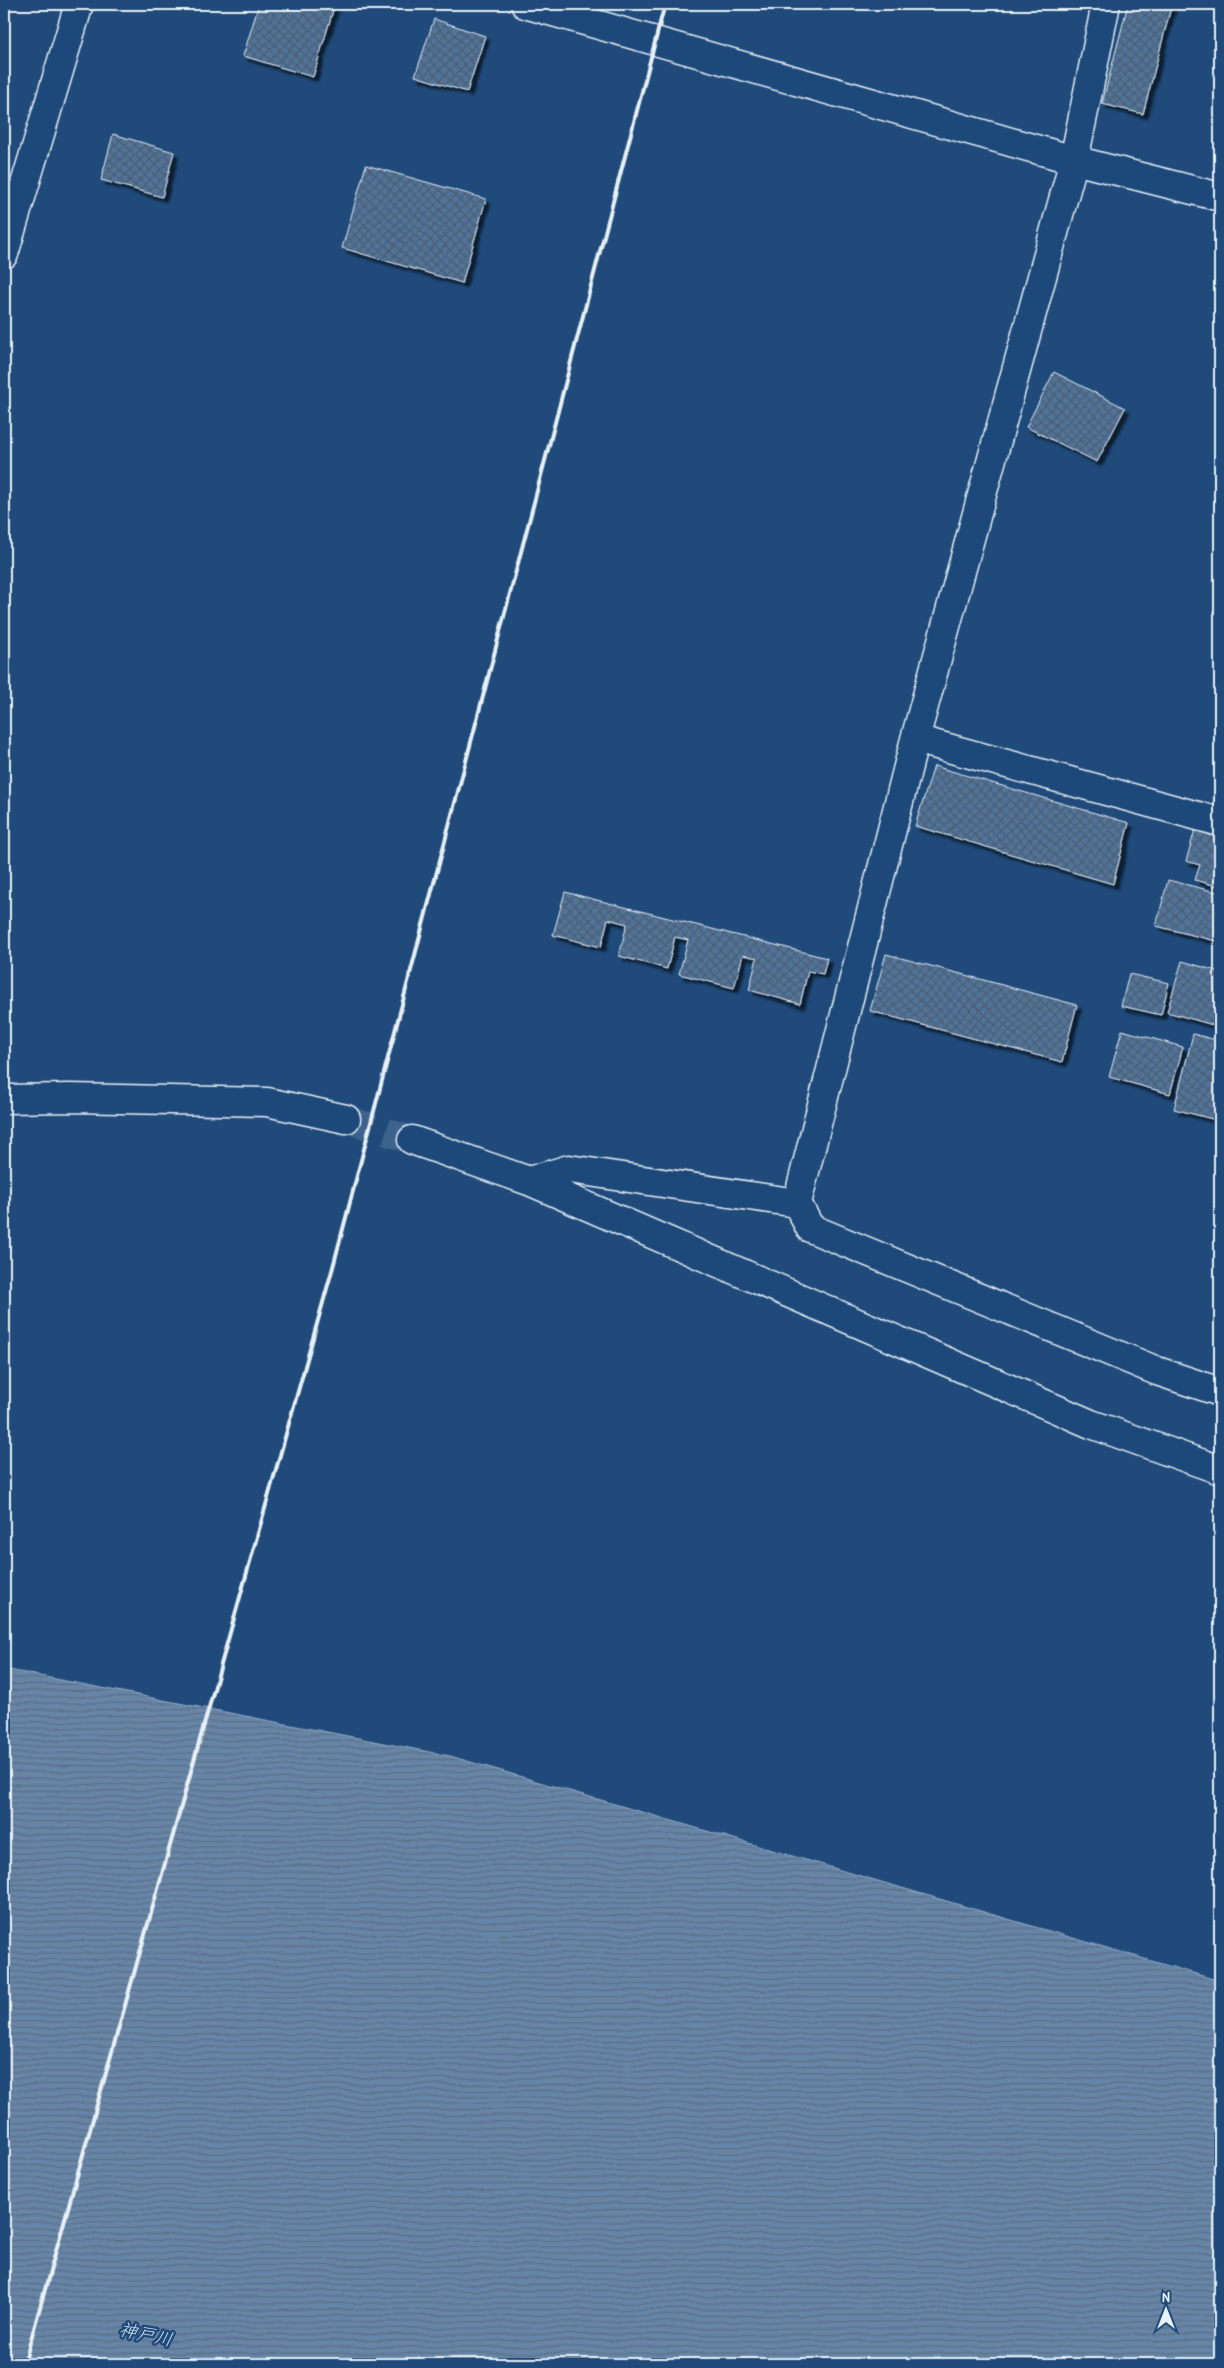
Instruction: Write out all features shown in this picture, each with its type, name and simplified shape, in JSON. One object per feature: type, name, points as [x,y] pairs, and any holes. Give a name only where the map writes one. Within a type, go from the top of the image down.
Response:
[{"type":"street","points":[[4,254],[79,4]]},
{"type":"street","points":[[525,4],[1074,160],[1220,197]]},
{"type":"street","points":[[1106,4],[1074,160],[915,738],[797,1203],[810,1228],[1157,1371],[1220,1392]]},
{"type":"street","points":[[915,738],[1220,822]]},
{"type":"street","points":[[4,1099],[70,1098],[267,1102],[346,1119]]},
{"type":"street","points":[[412,1140],[529,1181],[1091,1424],[1220,1470]]},
{"type":"street","points":[[529,1181],[569,1169],[797,1203]]},
{"type":"water","name":"神戸川","points":[[4,1669],[450,1756],[1220,1981],[1220,2364],[4,2364]]},
{"type":"building","points":[[259,4],[335,4],[313,77],[243,56]]},
{"type":"building","points":[[1128,4],[1172,4],[1143,114],[1102,104]]},
{"type":"building","points":[[434,19],[485,36],[467,92],[415,76]]},
{"type":"building","points":[[113,134],[174,152],[162,197],[101,180]]},
{"type":"building","points":[[366,165],[486,199],[462,283],[342,248]]},
{"type":"building","points":[[1054,372],[1125,408],[1097,462],[1026,427]]},
{"type":"building","points":[[934,766],[1129,823],[1113,884],[915,826]]},
{"type":"building","points":[[1195,830],[1220,838],[1220,887],[1195,880],[1200,865],[1186,861]]},
{"type":"building","points":[[1168,880],[1220,893],[1220,942],[1156,926]]},
{"type":"building","points":[[565,892],[827,958],[823,974],[808,971],[800,1004],[749,990],[757,958],[743,955],[734,988],[679,974],[688,940],[675,937],[667,969],[619,956],[627,924],[608,919],[601,947],[553,935]]},
{"type":"building","points":[[886,954],[1077,1005],[1062,1062],[870,1011]]},
{"type":"building","points":[[1182,961],[1220,972],[1220,1027],[1167,1012]]},
{"type":"building","points":[[1129,974],[1169,983],[1161,1015],[1121,1006]]},
{"type":"building","points":[[1122,1030],[1183,1047],[1170,1094],[1109,1077]]},
{"type":"building","points":[[1193,1034],[1220,1041],[1220,1105],[1216,1120],[1174,1109]]},
{"type":"tunnel","points":[[346,1119],[412,1140]]},
{"type":"railway","points":[[24,2364],[333,1267],[665,4]]}]
